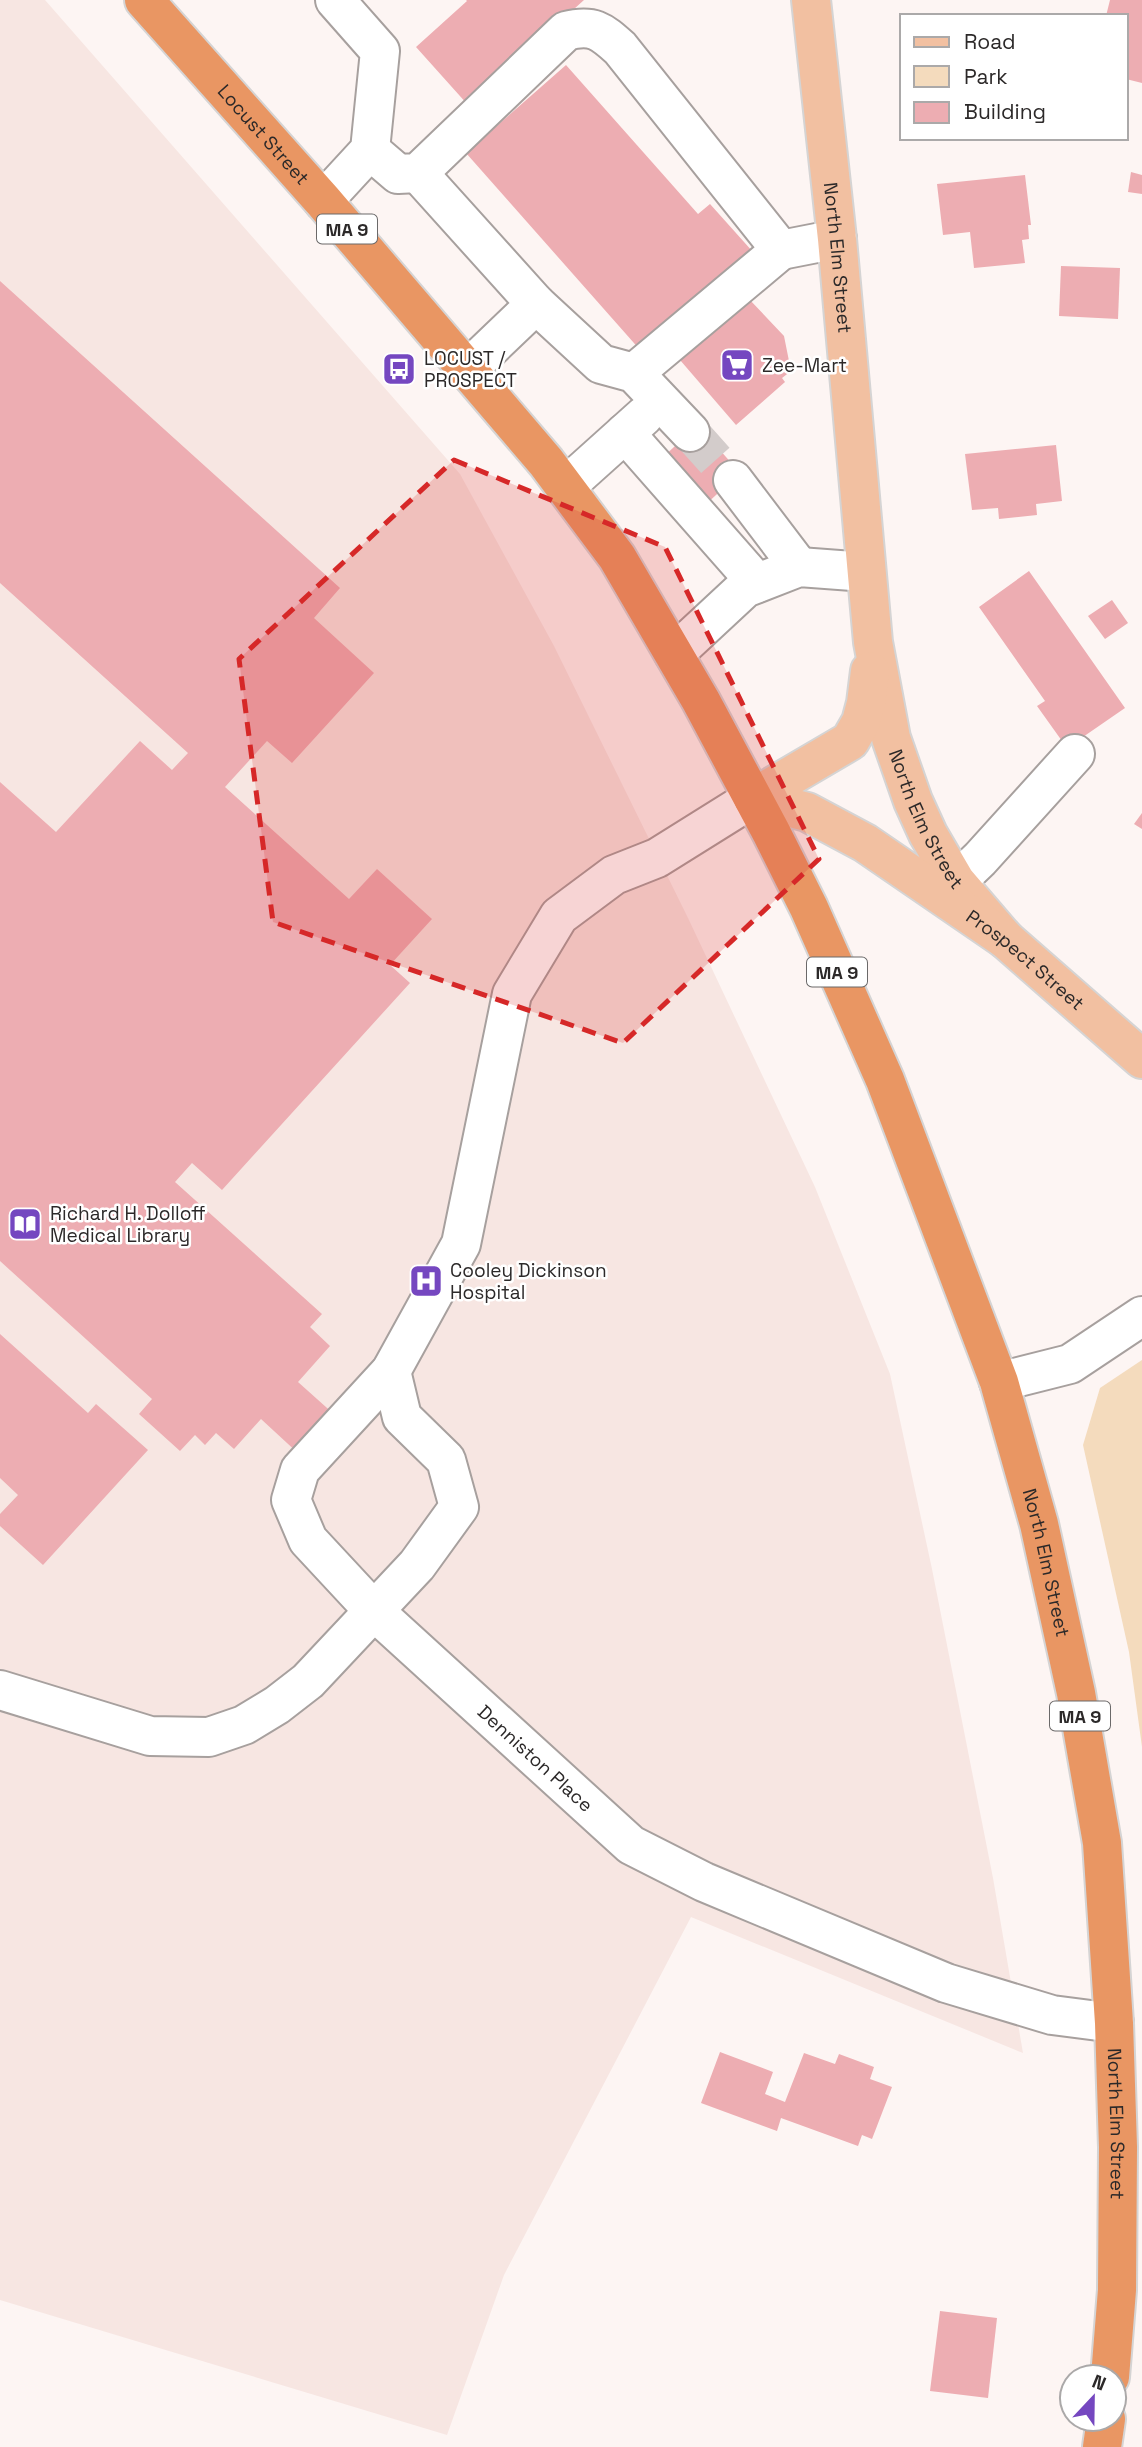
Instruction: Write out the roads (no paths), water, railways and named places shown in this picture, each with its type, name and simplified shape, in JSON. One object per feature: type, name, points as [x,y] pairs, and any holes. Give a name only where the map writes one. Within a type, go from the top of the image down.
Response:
[{"type":"highway","name":"Locust Street","points":[[154,3],[555,474]]},
{"type":"highway","name":"North Elm Street","points":[[555,474],[617,557],[674,654],[753,798],[809,908],[885,1080],[999,1382],[1039,1524],[1076,1693],[1102,1843],[1114,2023],[1118,2147],[1117,2251],[1111,2363]]},
{"type":"main road","name":"North Elm Street","points":[[811,0],[837,239],[873,642],[896,751],[913,801],[928,834],[956,882],[1005,939]]},
{"type":"main road","name":"North Elm Street","points":[[753,798],[850,741],[861,722],[866,703],[873,642]]},
{"type":"main road","name":"Prospect Street","points":[[753,798],[807,812],[865,843],[1005,939],[1142,1059]]},
{"type":"street","points":[[323,201],[370,150],[380,51],[335,0]]},
{"type":"street","points":[[370,150],[398,174],[418,173],[566,31],[578,28],[599,29],[620,48],[781,250]]},
{"type":"street","points":[[418,173],[536,304],[601,364],[634,373],[691,432]]},
{"type":"street","points":[[634,373],[781,250],[837,239]]},
{"type":"street","points":[[467,370],[536,304]]},
{"type":"street","points":[[555,474],[625,433],[661,400]]},
{"type":"street","points":[[625,433],[757,583]]},
{"type":"street","points":[[733,480],[799,567]]},
{"type":"street","points":[[674,654],[745,588],[799,567],[866,572]]},
{"type":"street","points":[[956,882],[1075,754]]},
{"type":"street","name":"Denniston Place","points":[[753,798],[657,858],[614,876],[559,916],[512,994],[461,1244],[391,1371],[300,1469],[291,1500],[307,1540],[374,1611],[631,1845],[704,1882],[946,1983],[1052,2015],[1114,2023]]},
{"type":"street","points":[[999,1382],[1070,1364],[1142,1316]]},
{"type":"street","points":[[0,1690],[150,1736],[209,1737],[244,1725],[309,1681],[417,1565],[458,1507],[446,1460],[402,1417],[391,1371]]},
{"type":"tunnel","points":[[690,432],[733,480]]},
{"type":"place","name":"Zee-Mart","points":[[737,365]]},
{"type":"place","name":"LOCUST / PROSPECT","points":[[399,369]]},
{"type":"place","name":"Richard H. Dolloff Medical Library","points":[[25,1224]]},
{"type":"place","name":"Cooley Dickinson Hospital","points":[[426,1281]]}]
